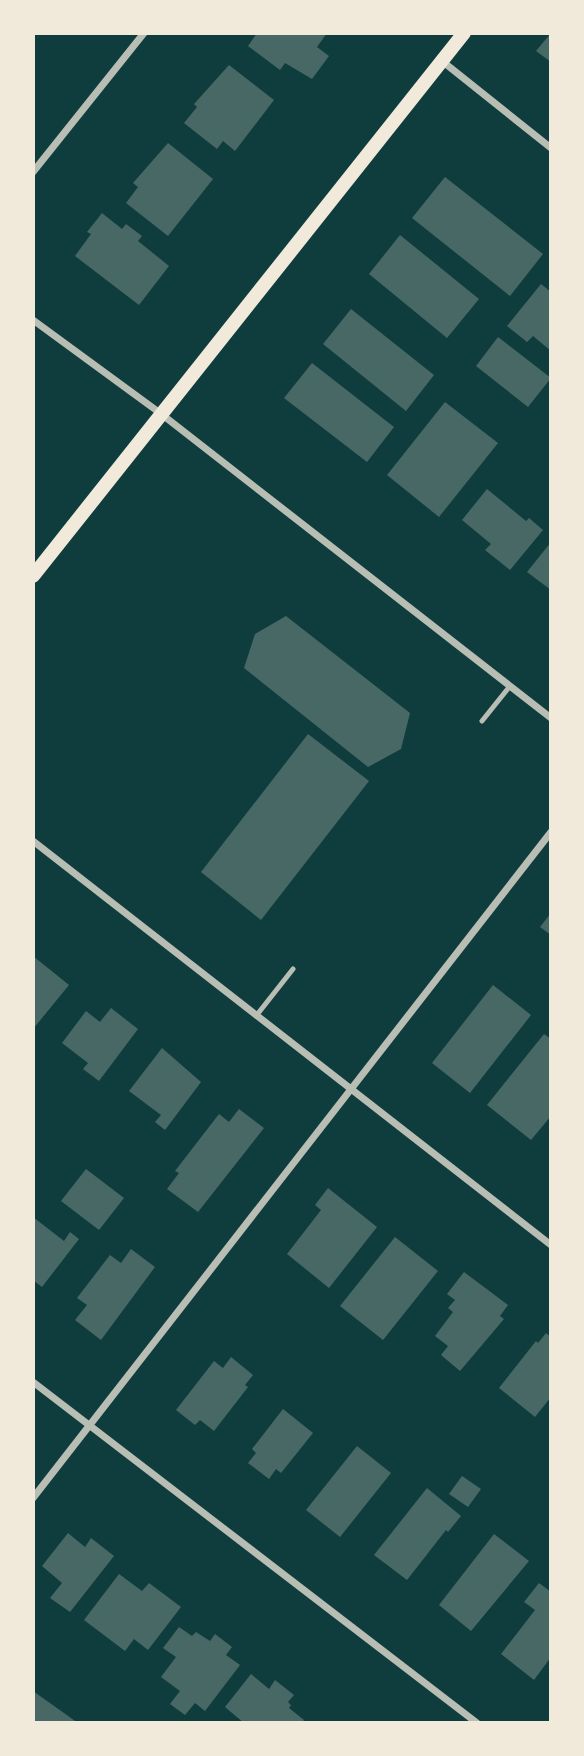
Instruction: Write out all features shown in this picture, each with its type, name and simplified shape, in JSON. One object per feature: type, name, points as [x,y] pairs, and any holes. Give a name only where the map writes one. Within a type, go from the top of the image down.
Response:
[{"type":"main road","points":[[33,576],[464,33]]},
{"type":"street","points":[[33,172],[145,33]]},
{"type":"street","points":[[442,60],[551,148]]},
{"type":"street","points":[[33,320],[160,413],[551,718]]},
{"type":"street","points":[[33,1498],[551,832]]},
{"type":"street","points":[[33,841],[551,1245]]},
{"type":"street","points":[[33,1382],[477,1723]]},
{"type":"lane","points":[[482,721],[510,686]]},
{"type":"lane","points":[[256,1017],[293,969]]},
{"type":"building","points":[[257,33],[327,33],[317,47],[329,56],[312,79],[285,63],[280,70],[248,46]]},
{"type":"building","points":[[551,33],[551,62],[536,51]]},
{"type":"building","points":[[229,65],[274,100],[235,151],[223,141],[217,149],[184,123],[197,107],[194,104]]},
{"type":"building","points":[[168,143],[213,179],[168,236],[126,203],[138,187],[133,183]]},
{"type":"building","points":[[445,177],[543,254],[510,296],[412,218]]},
{"type":"building","points":[[102,213],[122,229],[126,224],[142,236],[138,241],[169,266],[139,305],[75,256],[91,234],[87,232]]},
{"type":"building","points":[[400,235],[479,299],[447,338],[369,274]]},
{"type":"building","points":[[541,284],[551,292],[551,351],[533,336],[527,342],[507,326]]},
{"type":"building","points":[[351,309],[434,375],[406,411],[323,344]]},
{"type":"building","points":[[498,337],[551,378],[528,407],[476,366]]},
{"type":"building","points":[[312,363],[394,427],[367,462],[284,398]]},
{"type":"building","points":[[445,402],[498,443],[439,517],[387,475]]},
{"type":"building","points":[[487,489],[526,521],[529,518],[543,530],[510,570],[485,550],[491,544],[462,520]]},
{"type":"building","points":[[551,542],[551,590],[527,572]]},
{"type":"building","points":[[286,616],[410,713],[401,749],[368,767],[244,668],[255,634]]},
{"type":"building","points":[[308,734],[369,781],[261,920],[201,872]]},
{"type":"building","points":[[551,913],[551,935],[540,927]]},
{"type":"building","points":[[33,956],[69,985],[33,1029]]},
{"type":"building","points":[[493,985],[531,1015],[470,1093],[432,1063]]},
{"type":"building","points":[[111,1008],[138,1029],[99,1081],[83,1069],[88,1063],[62,1043],[86,1011],[100,1022]]},
{"type":"building","points":[[544,1034],[551,1039],[551,1116],[531,1140],[487,1105]]},
{"type":"building","points":[[162,1048],[201,1082],[165,1130],[155,1122],[161,1115],[129,1091]]},
{"type":"building","points":[[239,1109],[264,1128],[198,1212],[167,1189],[179,1173],[175,1171],[219,1114],[229,1122]]},
{"type":"building","points":[[86,1169],[124,1198],[99,1230],[61,1201]]},
{"type":"building","points":[[328,1188],[377,1227],[329,1288],[287,1254],[321,1210],[315,1205]]},
{"type":"building","points":[[33,1217],[64,1241],[70,1232],[79,1239],[42,1287],[33,1280]]},
{"type":"building","points":[[395,1237],[438,1271],[383,1340],[340,1306]]},
{"type":"building","points":[[131,1249],[155,1267],[101,1340],[75,1320],[87,1305],[77,1298],[110,1255],[121,1263]]},
{"type":"building","points":[[464,1272],[508,1305],[500,1316],[504,1319],[460,1371],[441,1355],[448,1346],[435,1336],[453,1312],[448,1308],[455,1300],[447,1294]]},
{"type":"building","points":[[546,1333],[551,1337],[551,1397],[535,1417],[499,1388],[536,1341],[538,1343]]},
{"type":"building","points":[[231,1357],[253,1375],[245,1385],[248,1387],[214,1431],[200,1420],[195,1425],[176,1410],[214,1361],[223,1368]]},
{"type":"building","points":[[283,1409],[313,1433],[281,1473],[276,1469],[269,1479],[248,1463],[256,1453],[252,1449]]},
{"type":"building","points":[[357,1446],[391,1473],[340,1537],[306,1510]]},
{"type":"building","points":[[462,1476],[481,1489],[468,1507],[449,1494]]},
{"type":"building","points":[[427,1488],[461,1516],[448,1532],[446,1530],[407,1580],[374,1555]]},
{"type":"building","points":[[68,1533],[85,1547],[91,1538],[114,1556],[70,1612],[50,1598],[62,1583],[42,1566]]},
{"type":"building","points":[[494,1534],[529,1561],[471,1631],[439,1605]]},
{"type":"building","points":[[119,1574],[142,1591],[149,1583],[181,1607],[148,1650],[134,1639],[125,1651],[84,1620]]},
{"type":"building","points":[[539,1583],[551,1592],[551,1657],[534,1680],[501,1654],[535,1610],[524,1602]]},
{"type":"building","points":[[179,1627],[192,1636],[196,1632],[210,1641],[215,1634],[232,1647],[226,1655],[240,1665],[205,1711],[195,1703],[185,1715],[170,1704],[180,1691],[161,1677],[176,1657],[163,1648]]},
{"type":"building","points":[[251,1674],[269,1689],[275,1680],[294,1695],[288,1702],[291,1705],[289,1708],[304,1720],[302,1723],[244,1723],[225,1707]]},
{"type":"building","points":[[33,1691],[78,1723],[33,1723]]}]
